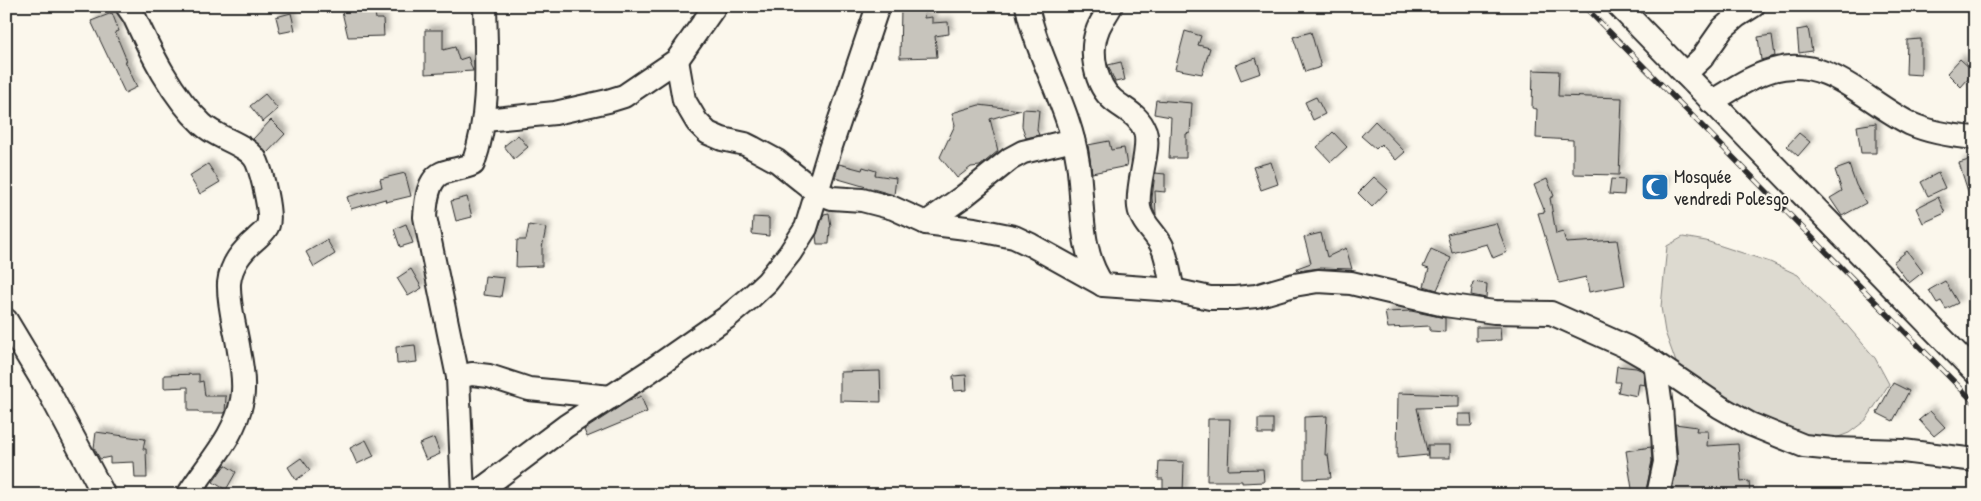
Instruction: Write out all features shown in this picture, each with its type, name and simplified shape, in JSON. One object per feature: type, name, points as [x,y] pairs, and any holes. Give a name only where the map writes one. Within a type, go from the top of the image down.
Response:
[{"type":"street","points":[[127,6],[171,88],[202,124],[217,136],[245,149],[257,162],[270,218],[268,226],[263,233],[240,254],[233,268],[229,283],[231,308],[240,351],[243,399],[235,425],[188,495]]},
{"type":"street","points":[[463,495],[458,377],[425,216],[426,200],[434,179],[442,173],[466,168],[473,164],[485,120],[485,6]]},
{"type":"street","points":[[485,120],[555,113],[608,102],[624,96],[677,60],[715,6]]},
{"type":"street","points":[[474,495],[566,426],[658,366],[752,297],[790,253],[806,228],[816,192],[878,6]]},
{"type":"street","points":[[1027,6],[1038,48],[1073,140],[1078,162],[1088,254],[1097,277],[1103,285]]},
{"type":"street","points":[[1111,6],[1098,30],[1094,46],[1099,79],[1105,91],[1136,116],[1145,131],[1147,145],[1139,186],[1139,207],[1142,218],[1161,244],[1173,290]]},
{"type":"street","points":[[1619,6],[1975,372]]},
{"type":"street","points":[[1685,74],[1702,58],[1723,28],[1753,6]]},
{"type":"street","points":[[677,60],[684,100],[697,122],[708,133],[753,148],[777,162],[816,192],[832,198],[862,200],[893,208],[926,223],[974,229],[1014,237],[1103,285],[1173,290],[1210,298],[1235,298],[1256,296],[1318,280],[1351,283],[1445,305],[1494,312],[1551,314],[1627,347],[1655,363],[1720,408],[1750,424],[1804,446],[1903,452],[1975,460]]},
{"type":"street","points":[[1711,102],[1773,70],[1808,68],[1840,78],[1886,110],[1912,124],[1939,133],[1975,138]]},
{"type":"street","points":[[926,223],[964,196],[1010,159],[1023,152],[1073,140]]},
{"type":"street","points":[[6,320],[48,390],[104,495]]},
{"type":"street","points":[[1655,363],[1661,407],[1665,462],[1658,495]]},
{"type":"street","points":[[458,377],[472,374],[489,376],[529,389],[611,397]]},
{"type":"shaded area","points":[[1683,237],[1706,241],[1770,262],[1798,275],[1818,298],[1845,323],[1875,358],[1889,384],[1866,420],[1849,433],[1833,439],[1809,435],[1720,399],[1677,365],[1665,332],[1661,307],[1667,246]]},
{"type":"building","points":[[374,7],[376,19],[383,19],[384,36],[348,37],[342,12]]},
{"type":"building","points":[[901,7],[925,8],[924,18],[932,17],[932,23],[948,22],[949,34],[935,36],[937,57],[900,58]]},
{"type":"building","points":[[112,13],[119,31],[115,32],[137,87],[125,93],[91,21]]},
{"type":"building","points":[[291,13],[295,30],[280,33],[276,17]]},
{"type":"building","points":[[1808,28],[1812,51],[1799,53],[1797,30]]},
{"type":"building","points":[[425,30],[443,30],[443,50],[455,47],[459,60],[468,57],[473,71],[425,74]]},
{"type":"building","points":[[1185,31],[1201,36],[1198,45],[1210,48],[1202,74],[1175,69]]},
{"type":"building","points":[[1311,32],[1321,67],[1305,72],[1293,37]]},
{"type":"building","points":[[1772,35],[1775,56],[1761,60],[1758,37]]},
{"type":"building","points":[[1921,39],[1921,75],[1906,74],[1907,40]]},
{"type":"building","points":[[1256,58],[1261,73],[1241,80],[1235,65]]},
{"type":"building","points":[[1960,59],[1974,72],[1961,87],[1947,73]]},
{"type":"building","points":[[1121,62],[1125,80],[1115,82],[1108,65]]},
{"type":"building","points":[[1533,70],[1559,71],[1558,96],[1622,98],[1619,175],[1573,174],[1573,140],[1536,138],[1537,109],[1532,108]]},
{"type":"building","points":[[265,94],[278,109],[263,122],[250,106]]},
{"type":"building","points":[[1316,97],[1325,114],[1313,120],[1305,102]]},
{"type":"building","points":[[1156,100],[1192,103],[1190,133],[1186,134],[1186,158],[1169,158],[1171,117],[1154,114]]},
{"type":"building","points":[[979,105],[1021,110],[990,119],[998,151],[980,166],[971,167],[957,178],[940,157],[955,125],[952,113]]},
{"type":"building","points":[[1023,109],[1039,110],[1037,130],[1039,135],[1026,138],[1022,126]]},
{"type":"building","points":[[271,120],[285,134],[267,153],[253,139]]},
{"type":"building","points":[[1375,121],[1405,152],[1396,160],[1381,144],[1376,149],[1361,136]]},
{"type":"building","points":[[1876,123],[1876,153],[1861,153],[1857,126]]},
{"type":"building","points":[[1333,132],[1347,147],[1331,162],[1317,147]]},
{"type":"building","points":[[1799,133],[1810,142],[1798,156],[1787,146]]},
{"type":"building","points":[[518,135],[528,147],[514,159],[504,146]]},
{"type":"building","points":[[1109,141],[1111,150],[1124,148],[1127,166],[1092,173],[1088,145]]},
{"type":"building","points":[[1975,158],[1975,204],[1972,204],[1959,163]]},
{"type":"building","points":[[1271,162],[1278,184],[1261,190],[1253,167]]},
{"type":"building","points":[[208,164],[220,182],[200,194],[189,176]]},
{"type":"building","points":[[839,164],[862,170],[863,167],[876,171],[875,175],[896,178],[894,195],[835,178]]},
{"type":"building","points":[[1849,165],[1856,185],[1866,203],[1842,216],[1830,198],[1842,191],[1835,170]]},
{"type":"building","points":[[405,173],[411,196],[386,202],[385,199],[351,209],[347,197],[382,187],[380,179]]},
{"type":"building","points":[[1155,173],[1165,174],[1165,192],[1155,191],[1156,215],[1153,209],[1152,198]]},
{"type":"building","points":[[1938,173],[1945,188],[1928,196],[1921,182]]},
{"type":"building","points":[[1374,177],[1388,190],[1372,207],[1358,193]]},
{"type":"building","points":[[1547,179],[1554,196],[1550,198],[1556,234],[1563,232],[1566,243],[1617,240],[1625,285],[1589,292],[1586,277],[1559,283],[1538,213],[1545,212],[1534,185]]},
{"type":"building","points":[[1611,179],[1625,180],[1624,195],[1609,194]]},
{"type":"building","name":"Mosquée vendredi Polesgo","points":[[1648,179],[1665,181],[1663,195],[1646,193]]},
{"type":"building","points":[[467,197],[472,217],[456,221],[451,201]]},
{"type":"building","points":[[1938,197],[1945,213],[1923,223],[1916,208]]},
{"type":"building","points":[[829,213],[831,227],[829,244],[817,244],[816,236],[824,214]]},
{"type":"building","points":[[753,217],[769,218],[769,236],[752,234]]},
{"type":"building","points":[[1496,223],[1507,252],[1493,258],[1487,244],[1452,253],[1447,234]]},
{"type":"building","points":[[406,224],[413,243],[400,247],[394,229]]},
{"type":"building","points":[[529,225],[546,228],[542,248],[542,266],[516,267],[517,240],[526,240]]},
{"type":"building","points":[[1321,233],[1327,257],[1346,248],[1352,269],[1319,268],[1298,271],[1297,268],[1311,263],[1304,237]]},
{"type":"building","points":[[327,240],[335,254],[314,267],[306,252]]},
{"type":"building","points":[[1431,249],[1451,258],[1437,290],[1424,286],[1429,269],[1423,267]]},
{"type":"building","points":[[1907,251],[1923,272],[1909,283],[1893,262]]},
{"type":"building","points":[[411,269],[422,288],[408,296],[397,278]]},
{"type":"building","points":[[485,276],[504,278],[501,297],[483,295]]},
{"type":"building","points":[[1945,281],[1958,303],[1946,309],[1941,301],[1937,303],[1929,290]]},
{"type":"building","points":[[1473,282],[1487,284],[1486,298],[1471,295]]},
{"type":"building","points":[[1411,311],[1445,318],[1445,332],[1430,331],[1430,326],[1388,328],[1385,312]]},
{"type":"building","points":[[1476,327],[1500,327],[1501,340],[1476,341]]},
{"type":"building","points":[[415,345],[417,362],[397,364],[396,347]]},
{"type":"building","points":[[1617,366],[1636,368],[1643,371],[1645,385],[1639,384],[1637,396],[1618,392],[1620,382],[1615,382]]},
{"type":"building","points":[[880,371],[881,402],[840,401],[840,372]]},
{"type":"building","points":[[199,374],[199,382],[203,381],[205,396],[226,396],[225,413],[188,411],[188,387],[164,388],[164,375]]},
{"type":"building","points":[[966,375],[967,390],[954,391],[953,376]]},
{"type":"building","points":[[1893,383],[1909,391],[1893,421],[1877,413]]},
{"type":"building","points":[[1398,393],[1459,395],[1459,407],[1417,408],[1428,455],[1397,458]]},
{"type":"building","points":[[641,396],[647,412],[587,437],[584,430],[627,402]]},
{"type":"building","points":[[1930,411],[1945,427],[1934,436],[1919,420]]},
{"type":"building","points":[[1458,414],[1471,414],[1472,426],[1458,426]]},
{"type":"building","points":[[1327,416],[1325,455],[1328,455],[1331,478],[1304,479],[1304,417]]},
{"type":"building","points":[[1208,419],[1230,419],[1228,470],[1263,469],[1264,482],[1207,481]]},
{"type":"building","points":[[1258,419],[1273,419],[1273,434],[1258,434]]},
{"type":"building","points":[[1675,424],[1697,427],[1696,431],[1708,431],[1707,446],[1738,444],[1741,482],[1749,481],[1750,495],[1671,495],[1678,461]]},
{"type":"building","points":[[96,432],[145,439],[143,449],[146,449],[147,478],[135,478],[134,462],[110,463],[110,457],[100,459],[94,448]]},
{"type":"building","points":[[434,438],[440,454],[426,460],[419,444]]},
{"type":"building","points":[[366,440],[374,456],[357,464],[350,448]]},
{"type":"building","points":[[1428,445],[1450,445],[1450,458],[1428,458]]},
{"type":"building","points":[[1651,447],[1652,461],[1645,495],[1633,495],[1626,451]]},
{"type":"building","points":[[301,458],[310,470],[296,480],[288,467]]},
{"type":"building","points":[[1159,461],[1184,462],[1183,493],[1163,492],[1163,479],[1158,479]]},
{"type":"building","points":[[225,465],[236,472],[226,490],[213,482]]},
{"type":"railway","points":[[1584,6],[1975,403]]},
{"type":"place","name":"Mosquée vendredi Polesgo","points":[[1655,187]]}]
